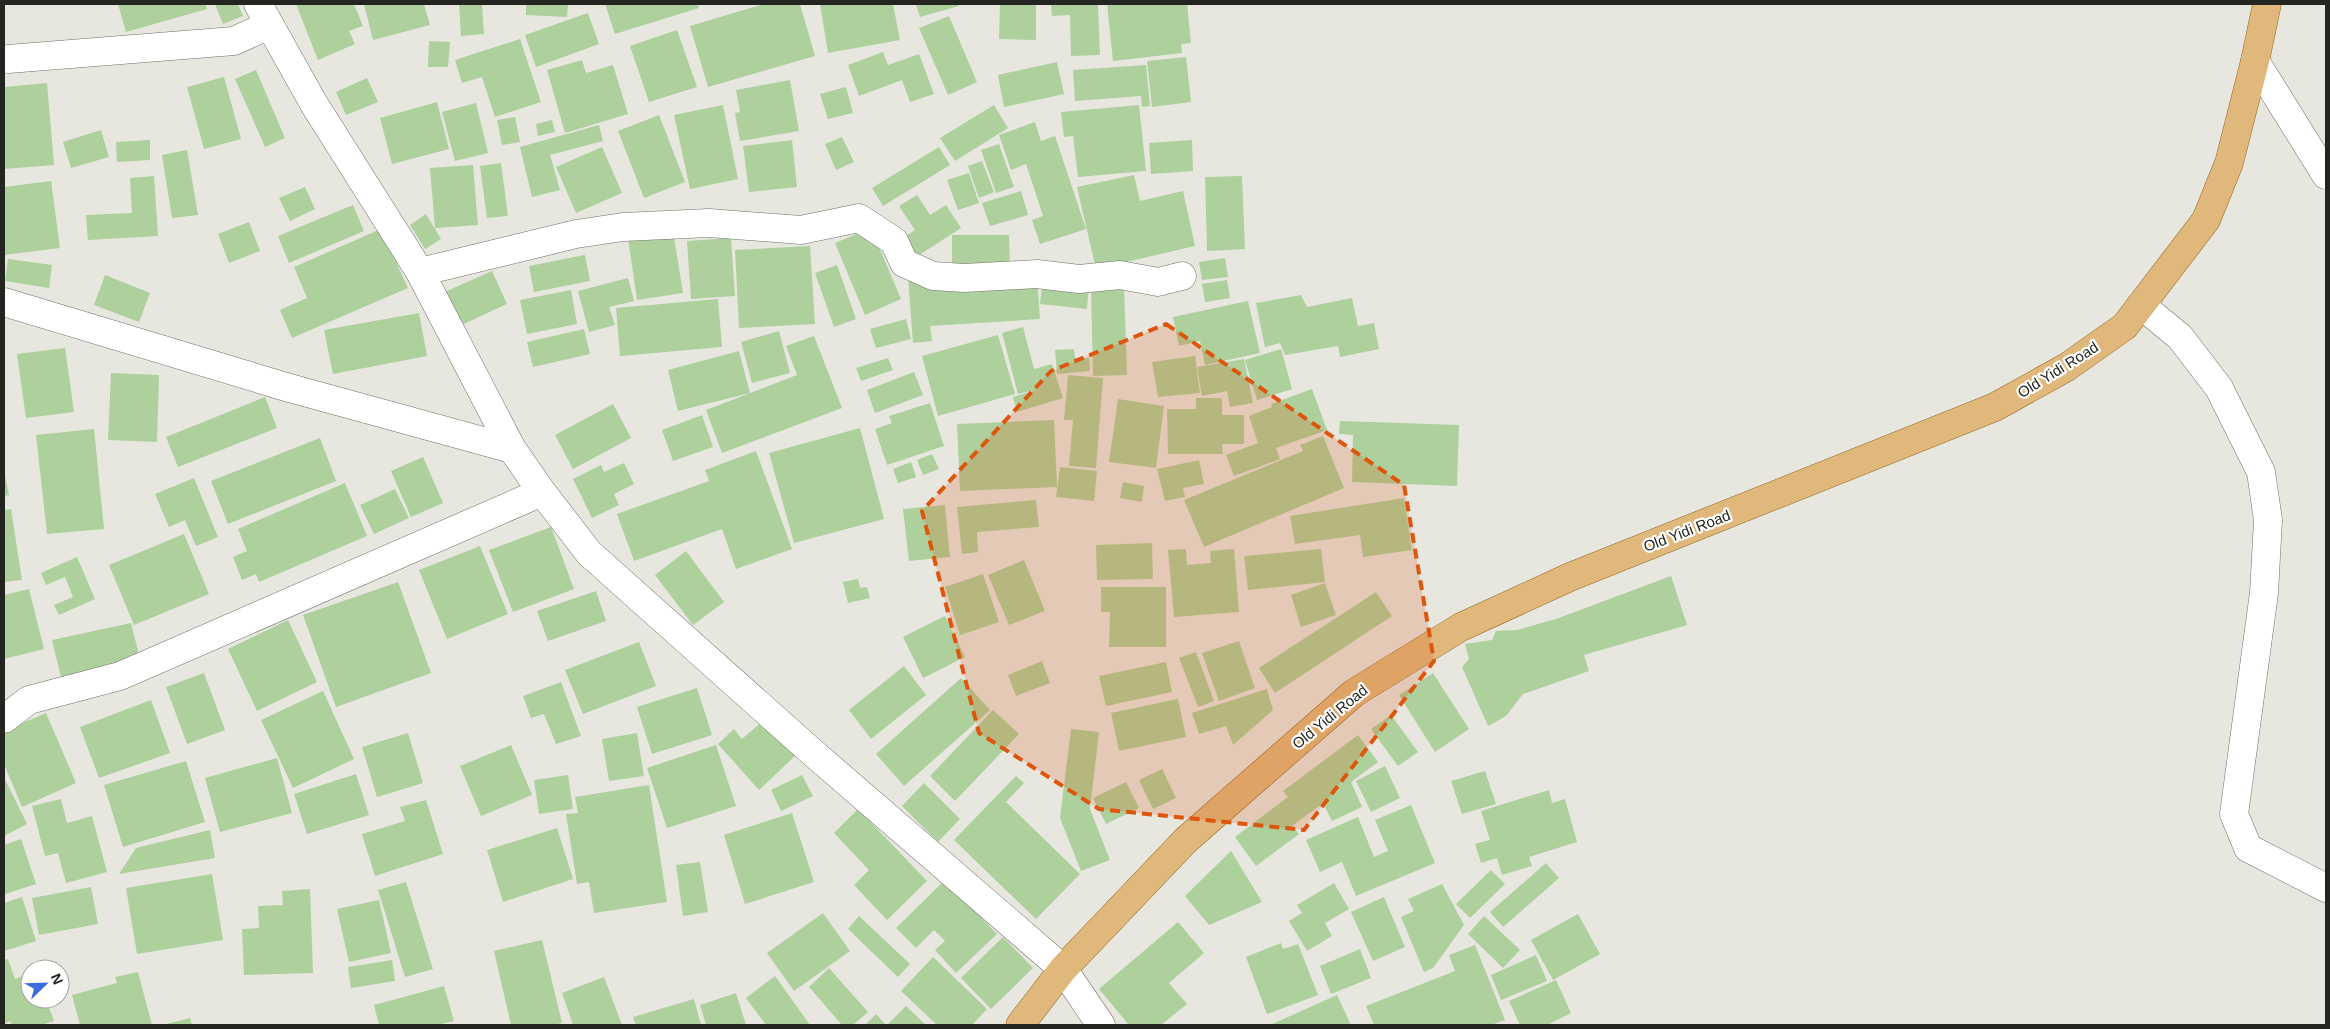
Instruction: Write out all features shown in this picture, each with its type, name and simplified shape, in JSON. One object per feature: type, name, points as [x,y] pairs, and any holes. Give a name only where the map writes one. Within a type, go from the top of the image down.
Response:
[{"type":"main road","name":"Old Yidi Road","points":[[1020,1025],[1062,968],[1186,840],[1354,694],[1461,627],[1570,577],[1995,408],[2067,367],[2125,326],[2206,220],[2229,163],[2255,61],[2267,4]]},
{"type":"street","points":[[8,59],[234,41],[263,14],[314,104],[420,272],[512,449],[588,553],[812,752],[1062,968],[1100,1025]]},
{"type":"street","points":[[2255,61],[2326,175]]},
{"type":"street","points":[[420,272],[576,234],[622,227],[709,223],[801,230],[859,218],[894,241],[904,263],[933,276],[964,278],[1037,274],[1079,279],[1120,275],[1158,282],[1182,276]]},
{"type":"street","points":[[4,302],[286,387],[512,449]]},
{"type":"street","points":[[2141,305],[2180,337],[2219,388],[2261,472],[2268,520],[2264,593],[2234,814],[2248,848],[2326,888]]},
{"type":"street","points":[[4,720],[29,700],[120,676],[542,492]]},
{"type":"highlighted area","points":[[1166,324],[1404,485],[1434,661],[1304,830],[1099,809],[979,733],[922,511],[1051,371]]},
{"type":"building","points":[[118,4],[205,4],[207,9],[126,32]]},
{"type":"building","points":[[215,4],[238,4],[243,16],[223,24]]},
{"type":"building","points":[[296,4],[354,4],[363,26],[349,31],[355,44],[318,60]]},
{"type":"building","points":[[364,4],[424,4],[430,25],[373,40]]},
{"type":"building","points":[[459,4],[482,4],[484,34],[461,36]]},
{"type":"building","points":[[526,4],[568,4],[567,17],[526,15]]},
{"type":"building","points":[[605,4],[698,4],[699,8],[615,34]]},
{"type":"building","points":[[764,4],[800,4],[815,56],[708,87],[690,26]]},
{"type":"building","points":[[820,4],[893,4],[900,40],[828,53]]},
{"type":"building","points":[[916,4],[958,4],[959,6],[920,17]]},
{"type":"building","points":[[1000,4],[1036,4],[1036,40],[999,39]]},
{"type":"building","points":[[1051,4],[1098,4],[1100,55],[1071,56],[1070,15],[1052,16]]},
{"type":"building","points":[[1107,4],[1187,4],[1191,43],[1181,44],[1182,53],[1113,61]]},
{"type":"building","points":[[588,13],[599,44],[536,67],[525,35]]},
{"type":"building","points":[[949,16],[977,82],[948,95],[919,28]]},
{"type":"building","points":[[677,30],[697,87],[649,102],[630,46]]},
{"type":"building","points":[[520,39],[541,102],[495,117],[482,77],[462,83],[455,60]]},
{"type":"building","points":[[429,41],[450,42],[448,67],[428,67]]},
{"type":"building","points":[[883,52],[888,65],[919,54],[934,94],[910,102],[902,80],[859,96],[848,65]]},
{"type":"building","points":[[1186,57],[1191,102],[1152,107],[1147,61]]},
{"type":"building","points":[[582,60],[586,73],[613,65],[628,114],[565,133],[547,70]]},
{"type":"building","points":[[1057,62],[1064,94],[1004,107],[998,75]]},
{"type":"building","points":[[1146,65],[1150,106],[1142,107],[1141,96],[1075,101],[1073,70]]},
{"type":"building","points":[[256,70],[285,138],[265,147],[235,79]]},
{"type":"building","points":[[224,77],[241,139],[204,149],[187,87]]},
{"type":"building","points":[[367,78],[378,102],[346,115],[336,92]]},
{"type":"building","points":[[790,80],[799,131],[740,141],[735,113],[740,112],[736,90]]},
{"type":"building","points":[[47,83],[54,165],[4,169],[4,87]]},
{"type":"building","points":[[846,87],[853,113],[828,119],[820,94]]},
{"type":"building","points":[[437,102],[449,149],[392,164],[380,118]]},
{"type":"building","points":[[476,103],[488,153],[455,161],[442,112]]},
{"type":"building","points":[[723,105],[738,179],[690,189],[674,115]]},
{"type":"building","points":[[994,105],[1008,128],[955,161],[940,138]]},
{"type":"building","points":[[1139,105],[1146,171],[1078,177],[1073,136],[1064,137],[1061,112]]},
{"type":"building","points":[[659,115],[685,182],[644,198],[618,131]]},
{"type":"building","points":[[515,117],[520,142],[502,145],[497,120]]},
{"type":"building","points":[[552,120],[555,132],[538,136],[536,124]]},
{"type":"building","points":[[1035,122],[1041,141],[1055,136],[1086,229],[1040,244],[1032,220],[1043,216],[1026,164],[1011,170],[999,135]]},
{"type":"building","points":[[599,125],[603,141],[550,155],[560,190],[532,197],[520,147]]},
{"type":"building","points":[[101,130],[109,157],[71,168],[63,142]]},
{"type":"building","points":[[842,137],[854,162],[836,170],[825,144]]},
{"type":"building","points":[[150,140],[150,160],[117,162],[116,142]]},
{"type":"building","points":[[792,140],[797,187],[749,192],[743,146]]},
{"type":"building","points":[[1192,140],[1193,171],[1151,174],[1149,143]]},
{"type":"building","points":[[999,144],[1014,187],[996,193],[981,150]]},
{"type":"building","points":[[602,147],[622,193],[576,213],[556,167]]},
{"type":"building","points":[[939,147],[950,165],[883,206],[872,188]]},
{"type":"building","points":[[187,150],[198,215],[172,218],[162,155]]},
{"type":"building","points":[[982,161],[994,192],[979,198],[968,166]]},
{"type":"building","points":[[501,163],[508,216],[487,218],[480,166]]},
{"type":"building","points":[[473,165],[478,225],[435,228],[430,168]]},
{"type":"building","points":[[969,173],[979,203],[958,210],[947,180]]},
{"type":"building","points":[[1134,175],[1140,201],[1183,191],[1195,246],[1096,269],[1077,187]]},
{"type":"building","points":[[154,176],[158,236],[88,240],[86,215],[132,213],[130,178]]},
{"type":"building","points":[[1242,176],[1245,249],[1207,251],[1205,177]]},
{"type":"building","points":[[51,181],[60,248],[4,255],[4,187]]},
{"type":"building","points":[[305,187],[315,209],[290,221],[279,198]]},
{"type":"building","points":[[1021,191],[1028,215],[990,226],[982,203]]},
{"type":"building","points":[[917,195],[930,215],[946,205],[961,228],[916,257],[903,238],[915,230],[899,206]]},
{"type":"building","points":[[353,205],[364,231],[289,263],[278,236]]},
{"type":"building","points":[[426,214],[441,239],[425,249],[410,225]]},
{"type":"building","points":[[249,222],[260,251],[229,263],[218,234]]},
{"type":"building","points":[[871,228],[901,299],[865,315],[835,243]]},
{"type":"building","points":[[381,229],[408,288],[292,338],[280,310],[307,298],[294,267]]},
{"type":"building","points":[[673,231],[683,293],[637,300],[628,238]]},
{"type":"building","points":[[952,235],[1009,235],[1010,266],[952,266]]},
{"type":"building","points":[[731,238],[735,296],[691,299],[687,241]]},
{"type":"building","points":[[810,246],[815,324],[739,328],[735,250]]},
{"type":"building","points":[[585,255],[590,281],[534,292],[529,266]]},
{"type":"building","points":[[1225,258],[1228,277],[1202,280],[1199,262]]},
{"type":"building","points":[[8,259],[52,265],[49,288],[5,281]]},
{"type":"building","points":[[837,265],[856,319],[834,327],[815,273]]},
{"type":"building","points":[[492,271],[507,304],[455,328],[440,294]]},
{"type":"building","points":[[105,275],[150,293],[139,322],[94,305]]},
{"type":"building","points":[[908,277],[1037,278],[1040,319],[930,326],[932,341],[913,343]]},
{"type":"building","points":[[628,278],[634,301],[609,307],[615,325],[589,332],[578,291]]},
{"type":"building","points":[[1043,279],[1089,283],[1087,309],[1040,304]]},
{"type":"building","points":[[1227,280],[1230,298],[1205,302],[1202,284]]},
{"type":"building","points":[[1124,287],[1127,375],[1093,376],[1091,288]]},
{"type":"building","points":[[571,290],[577,324],[527,334],[520,300]]},
{"type":"building","points":[[1301,295],[1307,307],[1352,298],[1358,326],[1374,323],[1379,349],[1340,357],[1338,346],[1285,355],[1280,343],[1265,347],[1256,303]]},
{"type":"building","points":[[718,299],[722,347],[620,356],[616,308]]},
{"type":"building","points":[[1248,301],[1260,353],[1205,365],[1200,341],[1179,346],[1173,317]]},
{"type":"building","points":[[419,313],[427,356],[333,374],[324,330]]},
{"type":"building","points":[[906,319],[911,339],[876,348],[870,329]]},
{"type":"building","points":[[1023,327],[1034,369],[1052,364],[1063,398],[1017,412],[1013,397],[1040,389],[1018,394],[1002,333]]},
{"type":"building","points":[[584,329],[590,354],[533,367],[527,342]]},
{"type":"building","points":[[779,331],[790,373],[752,383],[741,342]]},
{"type":"building","points":[[998,335],[1015,394],[938,416],[922,356]]},
{"type":"building","points":[[814,336],[842,408],[722,453],[706,410],[797,375],[786,346]]},
{"type":"building","points":[[65,348],[74,412],[26,418],[17,354]]},
{"type":"building","points":[[1074,349],[1075,358],[1089,358],[1090,371],[1057,374],[1055,350]]},
{"type":"building","points":[[1281,349],[1292,389],[1257,400],[1245,360]]},
{"type":"building","points":[[739,351],[750,393],[678,411],[668,370]]},
{"type":"building","points":[[1195,356],[1200,393],[1158,397],[1152,362]]},
{"type":"building","points":[[888,358],[893,370],[861,381],[856,368]]},
{"type":"building","points":[[1244,359],[1253,403],[1230,407],[1227,391],[1202,396],[1197,367]]},
{"type":"building","points":[[914,372],[923,395],[875,413],[867,390]]},
{"type":"building","points":[[111,373],[159,375],[157,442],[108,440]]},
{"type":"building","points":[[1068,375],[1103,378],[1096,468],[1069,466],[1073,420],[1064,420]]},
{"type":"building","points":[[1312,389],[1327,430],[1276,448],[1280,459],[1234,476],[1226,455],[1258,443],[1249,416],[1272,407],[1271,404]]},
{"type":"building","points":[[265,397],[277,428],[178,467],[166,437]]},
{"type":"building","points":[[1196,398],[1222,398],[1222,415],[1244,415],[1244,444],[1222,444],[1223,454],[1168,454],[1167,409],[1196,409]]},
{"type":"building","points":[[1118,399],[1164,406],[1156,468],[1109,462]]},
{"type":"building","points":[[930,403],[944,446],[887,465],[875,429],[892,423],[889,416]]},
{"type":"building","points":[[613,404],[631,438],[573,469],[555,435]]},
{"type":"building","points":[[702,415],[713,447],[673,461],[662,430]]},
{"type":"building","points":[[1054,420],[1057,487],[960,491],[957,424]]},
{"type":"building","points":[[1340,421],[1459,425],[1457,486],[1352,482],[1353,435],[1339,434]]},
{"type":"building","points":[[860,428],[884,519],[794,543],[769,453]]},
{"type":"building","points":[[94,429],[104,529],[47,534],[36,435]]},
{"type":"building","points":[[1323,436],[1344,488],[1204,547],[1184,500],[1303,451],[1300,445]]},
{"type":"building","points":[[320,438],[336,481],[228,524],[211,481]]},
{"type":"building","points":[[756,451],[792,549],[736,569],[722,529],[634,561],[617,514],[709,481],[705,470]]},
{"type":"building","points":[[932,454],[939,469],[923,475],[917,460]]},
{"type":"building","points":[[423,457],[443,503],[411,517],[391,471]]},
{"type":"building","points":[[1199,460],[1204,484],[1183,488],[1185,497],[1165,501],[1157,469]]},
{"type":"building","points":[[911,462],[916,477],[898,483],[893,469]]},
{"type":"building","points":[[624,463],[634,484],[614,494],[619,505],[592,518],[573,479],[601,465],[604,472]]},
{"type":"building","points":[[1060,467],[1097,471],[1094,501],[1056,497]]},
{"type":"building","points":[[4,471],[9,495],[4,496]]},
{"type":"building","points":[[194,478],[218,537],[196,546],[185,520],[169,527],[155,494]]},
{"type":"building","points":[[1123,482],[1144,486],[1142,502],[1120,498]]},
{"type":"building","points":[[345,483],[367,536],[259,582],[256,574],[242,580],[233,557],[247,551],[238,529]]},
{"type":"building","points":[[395,489],[409,518],[374,534],[360,505]]},
{"type":"building","points":[[1404,498],[1412,550],[1363,557],[1360,535],[1295,544],[1290,516]]},
{"type":"building","points":[[1036,500],[1039,527],[977,532],[978,552],[962,554],[957,507]]},
{"type":"building","points":[[945,505],[950,557],[909,561],[903,509]]},
{"type":"building","points":[[11,509],[22,580],[4,582],[4,510]]},
{"type":"building","points":[[551,527],[574,589],[513,612],[489,550]]},
{"type":"building","points":[[184,534],[209,594],[134,625],[109,565]]},
{"type":"building","points":[[1152,543],[1153,579],[1097,580],[1096,545]]},
{"type":"building","points":[[480,546],[508,614],[447,639],[419,570]]},
{"type":"building","points":[[1186,549],[1187,565],[1211,563],[1210,551],[1234,549],[1239,612],[1174,617],[1168,550]]},
{"type":"building","points":[[1321,549],[1325,582],[1248,590],[1244,556]]},
{"type":"building","points":[[686,551],[724,602],[693,625],[655,575]]},
{"type":"building","points":[[77,557],[95,599],[59,615],[54,605],[73,597],[65,577],[46,585],[41,573]]},
{"type":"building","points":[[1024,560],[1045,611],[1009,625],[988,575]]},
{"type":"building","points":[[983,574],[999,622],[960,635],[945,587]]},
{"type":"building","points":[[1671,576],[1687,625],[1584,655],[1589,671],[1523,694],[1506,716],[1488,726],[1462,667],[1469,659],[1465,644],[1492,640],[1496,631],[1517,630],[1556,619]]},
{"type":"building","points":[[858,579],[860,588],[867,587],[870,598],[848,603],[843,582]]},
{"type":"building","points":[[398,582],[431,673],[336,707],[303,615]]},
{"type":"building","points":[[1325,583],[1336,615],[1301,627],[1291,595]]},
{"type":"building","points":[[1101,587],[1166,587],[1166,647],[1109,647],[1110,612],[1101,612]]},
{"type":"building","points":[[29,589],[44,649],[4,659],[4,595]]},
{"type":"building","points":[[596,591],[606,621],[548,641],[537,611]]},
{"type":"building","points":[[1376,592],[1392,616],[1275,693],[1259,668]]},
{"type":"building","points":[[945,616],[965,657],[923,678],[903,637]]},
{"type":"building","points":[[288,620],[317,682],[257,711],[228,649]]},
{"type":"building","points":[[131,623],[141,663],[62,681],[52,640]]},
{"type":"building","points":[[1239,641],[1255,688],[1219,701],[1202,653]]},
{"type":"building","points":[[639,642],[656,686],[583,714],[565,670]]},
{"type":"building","points":[[1196,652],[1214,701],[1198,707],[1179,658]]},
{"type":"building","points":[[1042,661],[1050,683],[1016,696],[1008,675]]},
{"type":"building","points":[[1166,662],[1172,692],[1106,706],[1099,676]]},
{"type":"building","points":[[904,666],[926,695],[871,739],[849,710]]},
{"type":"building","points":[[204,673],[225,730],[187,744],[166,687]]},
{"type":"building","points":[[1433,673],[1469,729],[1435,752],[1399,695]]},
{"type":"building","points":[[961,678],[990,710],[904,786],[876,754]]},
{"type":"building","points":[[561,682],[581,736],[556,744],[544,714],[531,718],[523,696]]},
{"type":"building","points":[[697,688],[712,735],[652,754],[637,707]]},
{"type":"building","points":[[1267,689],[1273,710],[1233,745],[1226,726],[1199,734],[1192,713]]},
{"type":"building","points":[[323,691],[354,759],[293,788],[261,720]]},
{"type":"building","points":[[1178,699],[1186,737],[1119,751],[1111,713]]},
{"type":"building","points":[[151,700],[170,753],[99,778],[80,727]]},
{"type":"building","points":[[993,710],[1019,734],[955,801],[930,776]]},
{"type":"building","points":[[46,713],[76,783],[22,807],[4,764],[4,731]]},
{"type":"building","points":[[1391,715],[1418,752],[1398,766],[1371,729]]},
{"type":"building","points":[[764,720],[796,755],[759,790],[718,744],[734,729],[742,739]]},
{"type":"building","points":[[1071,729],[1099,732],[1090,809],[1110,860],[1081,871],[1060,818]]},
{"type":"building","points":[[408,733],[423,783],[377,797],[362,747]]},
{"type":"building","points":[[637,733],[644,776],[609,781],[602,739]]},
{"type":"building","points":[[1358,735],[1378,762],[1351,782],[1362,807],[1332,821],[1323,803],[1292,826],[1299,834],[1256,866],[1235,837],[1288,797],[1283,791]]},
{"type":"building","points":[[511,745],[532,795],[481,816],[460,766]]},
{"type":"building","points":[[716,745],[736,806],[667,828],[647,768]]},
{"type":"building","points":[[277,758],[292,813],[220,832],[205,778]]},
{"type":"building","points":[[186,761],[205,822],[123,847],[104,785]]},
{"type":"building","points":[[1385,766],[1400,798],[1371,812],[1356,781]]},
{"type":"building","points":[[1162,769],[1176,798],[1153,809],[1139,780]]},
{"type":"building","points":[[1485,771],[1496,804],[1462,814],[1451,781]]},
{"type":"building","points":[[356,774],[369,815],[307,834],[294,794]]},
{"type":"building","points":[[568,775],[573,809],[539,814],[534,780]]},
{"type":"building","points":[[802,775],[813,796],[781,811],[771,790]]},
{"type":"building","points":[[1016,776],[1024,783],[1006,802],[1080,874],[1036,919],[954,840]]},
{"type":"building","points":[[4,777],[27,824],[4,836]]},
{"type":"building","points":[[1126,782],[1139,808],[1106,824],[1093,798]]},
{"type":"building","points":[[924,783],[960,819],[938,842],[902,806]]},
{"type":"building","points":[[649,785],[667,902],[594,913],[589,882],[577,884],[566,814],[578,813],[575,797]]},
{"type":"building","points":[[1549,790],[1552,803],[1565,799],[1577,842],[1529,857],[1532,866],[1502,875],[1497,858],[1481,863],[1475,844],[1490,840],[1481,811]]},
{"type":"building","points":[[61,799],[67,823],[92,816],[107,872],[66,883],[58,853],[45,856],[32,806]]},
{"type":"building","points":[[426,800],[443,854],[375,876],[362,834],[405,821],[400,807]]},
{"type":"building","points":[[1411,805],[1435,863],[1356,896],[1342,862],[1320,872],[1306,840],[1358,817],[1374,857],[1388,851],[1375,820]]},
{"type":"building","points":[[858,809],[927,881],[887,920],[854,885],[869,870],[834,833]]},
{"type":"building","points":[[792,813],[814,882],[745,904],[724,835]]},
{"type":"building","points":[[557,828],[573,879],[503,902],[487,850]]},
{"type":"building","points":[[210,830],[215,858],[119,874],[136,848]]},
{"type":"building","points":[[21,839],[36,884],[5,894],[4,845]]},
{"type":"building","points":[[1231,851],[1262,902],[1209,925],[1185,896]]},
{"type":"building","points":[[700,862],[708,912],[683,916],[676,865]]},
{"type":"building","points":[[1546,863],[1559,878],[1503,927],[1490,912]]},
{"type":"building","points":[[1491,870],[1505,884],[1470,918],[1456,904]]},
{"type":"building","points":[[212,874],[223,940],[137,954],[126,888]]},
{"type":"building","points":[[945,880],[997,934],[956,973],[935,950],[945,941],[934,930],[916,948],[896,928]]},
{"type":"building","points":[[406,882],[433,969],[405,977],[378,890]]},
{"type":"building","points":[[1334,883],[1349,909],[1325,923],[1332,936],[1307,951],[1289,921],[1302,913],[1297,905]]},
{"type":"building","points":[[1442,884],[1464,925],[1433,968],[1424,972],[1401,917],[1414,911],[1408,899]]},
{"type":"building","points":[[91,887],[98,924],[39,935],[32,898]]},
{"type":"building","points":[[310,889],[313,973],[244,975],[242,929],[259,928],[258,906],[283,905],[282,891]]},
{"type":"building","points":[[22,897],[36,941],[4,951],[4,903]]},
{"type":"building","points":[[1384,897],[1405,947],[1373,961],[1351,912]]},
{"type":"building","points":[[379,900],[391,953],[349,962],[337,909]]},
{"type":"building","points":[[823,913],[850,951],[794,991],[767,953]]},
{"type":"building","points":[[1578,914],[1600,954],[1553,980],[1531,940]]},
{"type":"building","points":[[859,916],[910,964],[898,977],[848,929]]},
{"type":"building","points":[[1484,916],[1520,950],[1503,968],[1468,934]]},
{"type":"building","points":[[1178,922],[1204,953],[1169,983],[1187,1004],[1161,1025],[1129,1025],[1099,989]]},
{"type":"building","points":[[1003,937],[1033,968],[991,1009],[961,978]]},
{"type":"building","points":[[542,940],[562,1023],[552,1025],[511,1025],[494,951]]},
{"type":"building","points":[[1281,943],[1283,949],[1298,944],[1318,995],[1267,1014],[1246,957]]},
{"type":"building","points":[[1475,945],[1505,1020],[1491,1025],[1374,1025],[1366,1006],[1455,971],[1449,955]]},
{"type":"building","points":[[1360,949],[1371,978],[1331,994],[1320,966]]},
{"type":"building","points":[[1536,955],[1547,981],[1501,1000],[1491,975]]},
{"type":"building","points":[[933,957],[987,1009],[972,1025],[937,1025],[901,991]]},
{"type":"building","points":[[8,959],[15,979],[20,977],[20,1009],[50,1009],[54,1021],[41,1025],[12,1025],[10,1021],[4,1024],[4,960]]},
{"type":"building","points":[[392,960],[395,981],[351,988],[348,967]]},
{"type":"building","points":[[829,968],[868,1012],[853,1025],[842,1025],[809,987]]},
{"type":"building","points":[[138,972],[152,1025],[80,1025],[72,995],[117,983],[115,977]]},
{"type":"building","points":[[775,976],[810,1025],[766,1025],[746,998]]},
{"type":"building","points":[[604,977],[622,1025],[573,1025],[562,993]]},
{"type":"building","points":[[1556,980],[1571,1013],[1547,1025],[1520,1025],[1509,1001]]},
{"type":"building","points":[[444,986],[454,1021],[436,1025],[379,1025],[374,1005]]},
{"type":"building","points":[[736,993],[746,1025],[706,1025],[700,1005]]},
{"type":"building","points":[[1337,995],[1351,1025],[1270,1025]]},
{"type":"building","points":[[694,999],[701,1025],[636,1025],[633,1017]]},
{"type":"building","points":[[906,1006],[926,1025],[887,1025]]},
{"type":"building","points":[[876,1014],[886,1025],[865,1025]]},
{"type":"building","points":[[190,1018],[192,1025],[162,1025]]}]
